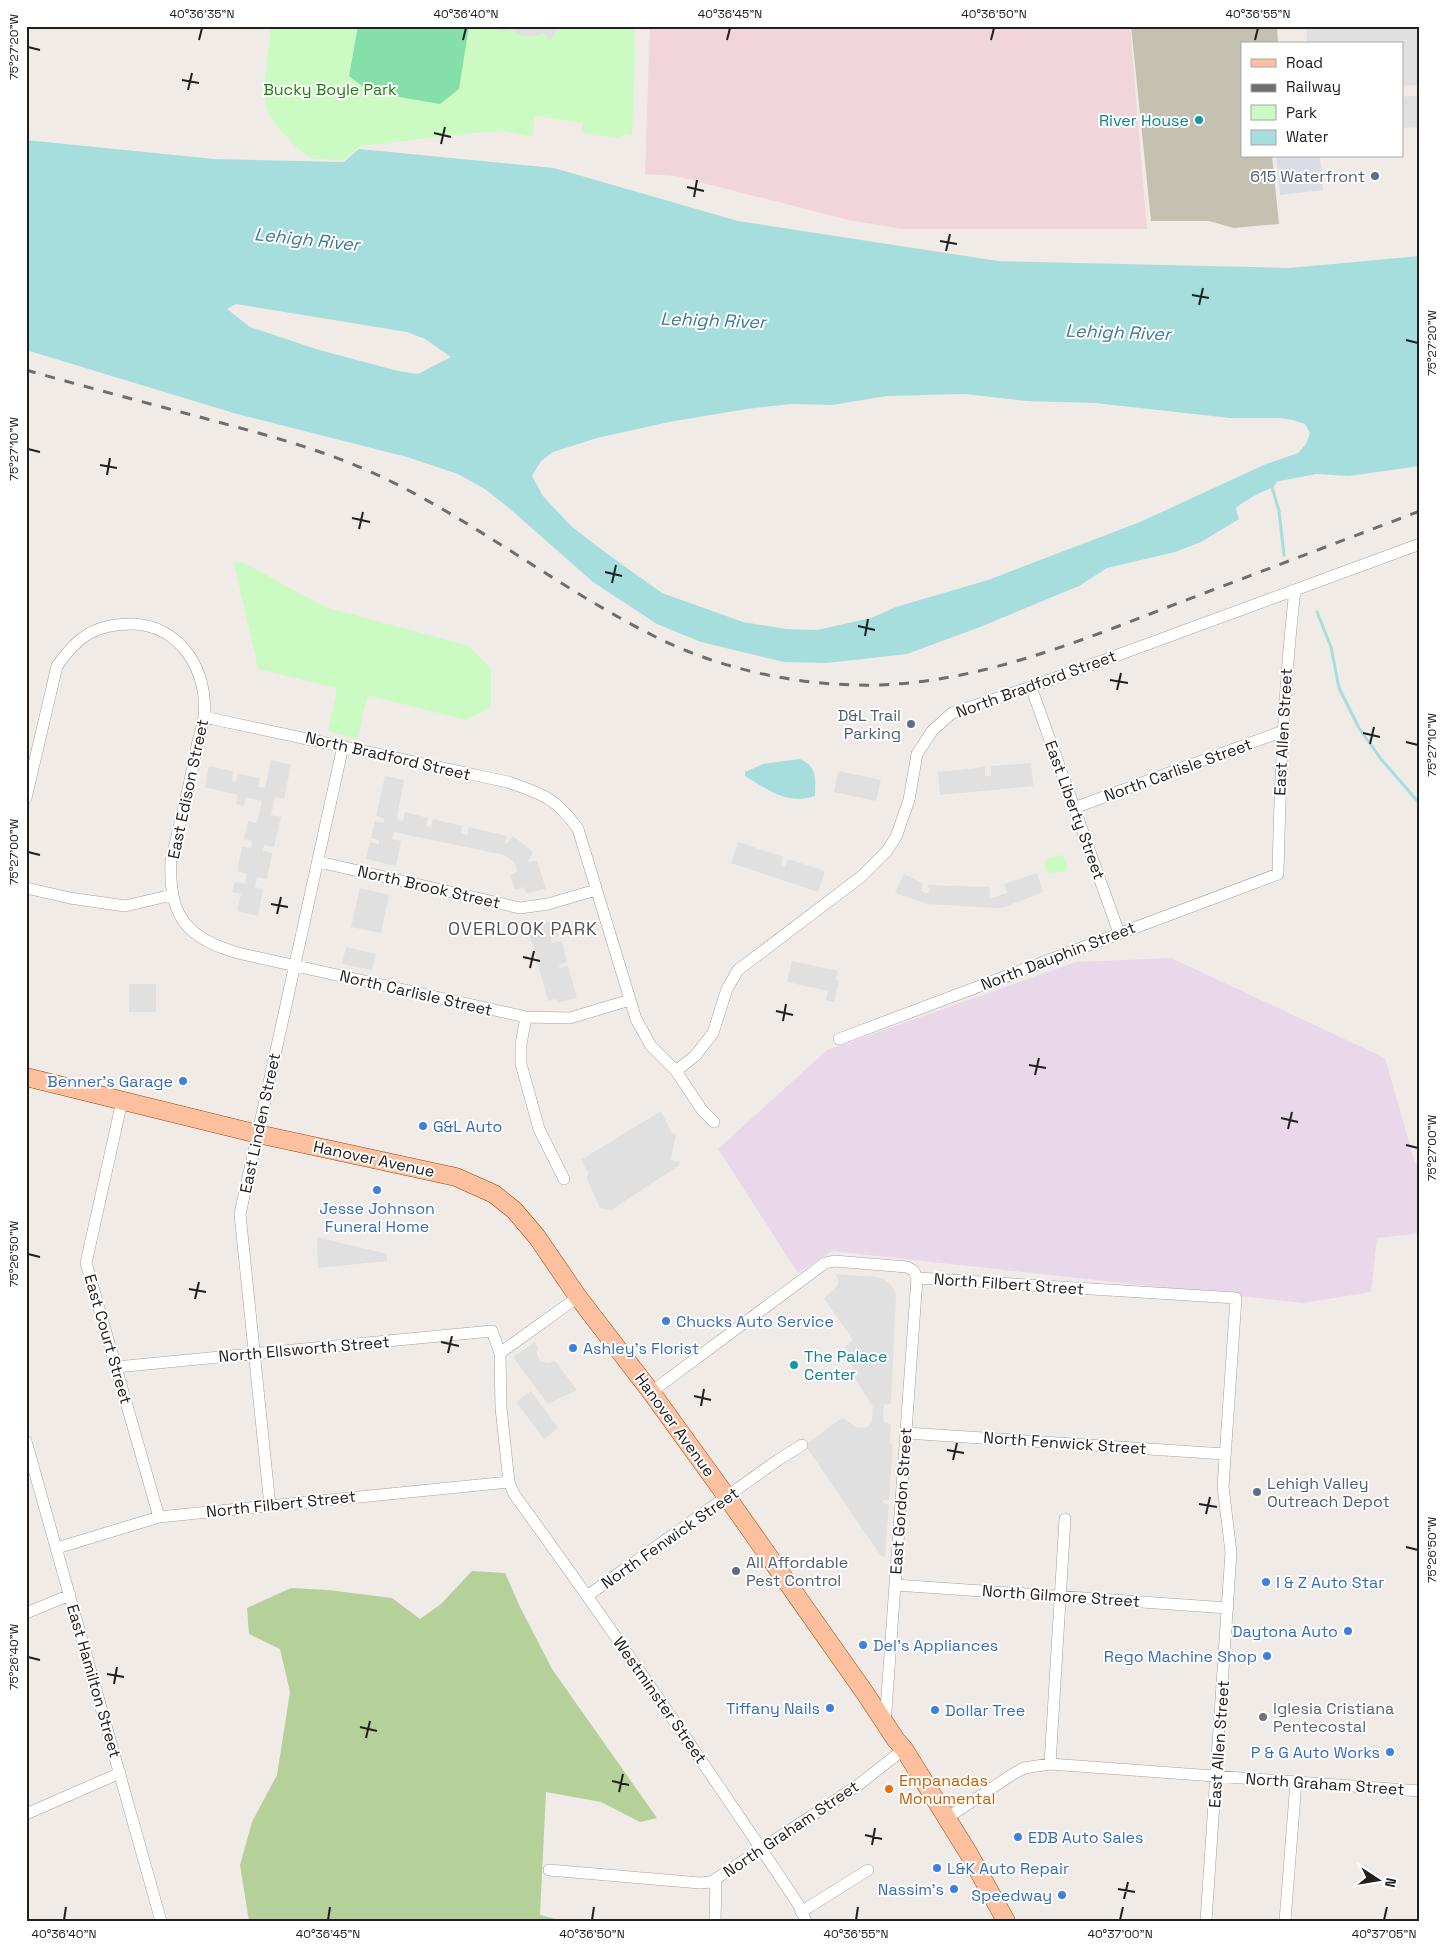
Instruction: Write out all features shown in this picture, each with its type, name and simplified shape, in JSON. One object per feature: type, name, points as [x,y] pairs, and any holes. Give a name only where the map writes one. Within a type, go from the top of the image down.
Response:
[{"type":"main road","name":"Hanover Avenue","points":[[26,1077],[258,1134],[456,1177],[494,1194],[527,1224],[727,1497],[904,1749],[947,1818],[1006,1921]]},
{"type":"street","name":"North Bradford Street","points":[[676,1071],[695,1056],[713,1033],[728,989],[738,970],[862,876],[886,852],[896,837],[909,800],[917,754],[932,731],[942,721],[959,710],[1031,687],[1420,544]]},
{"type":"street","name":"East Allen Street","points":[[1278,874],[1287,663],[1295,590]]},
{"type":"street","name":"East Edison Street","points":[[26,798],[57,666],[69,648],[87,634],[102,627],[116,624],[145,624],[162,631],[176,640],[188,652],[203,685],[204,717],[171,861],[172,895],[178,913],[190,931],[204,939]]},
{"type":"street","name":"East Liberty Street","points":[[1031,687],[1119,933]]},
{"type":"street","name":"North Bradford Street","points":[[204,717],[508,782],[545,795],[565,810],[578,829],[596,890]]},
{"type":"street","name":"North Carlisle Street","points":[[1074,808],[1283,731]]},
{"type":"street","name":"East Linden Street","points":[[270,1506],[240,1214],[344,746]]},
{"type":"street","name":"North Brook Street","points":[[319,862],[520,908],[548,904],[596,890]]},
{"type":"street","name":"North Dauphin Street","points":[[839,1039],[1278,874]]},
{"type":"street","points":[[26,888],[70,898],[125,906],[172,895]]},
{"type":"street","points":[[596,890],[636,1019],[651,1046],[676,1071],[702,1110],[714,1122]]},
{"type":"street","name":"North Carlisle Street","points":[[204,939],[217,948],[456,1003],[526,1017],[570,1018],[630,1000]]},
{"type":"street","points":[[526,1017],[521,1044],[521,1064],[538,1129],[564,1179]]},
{"type":"street","name":"East Court Street","points":[[122,1101],[86,1263],[159,1517]]},
{"type":"street","name":"North Filbert Street","points":[[651,1392],[825,1263],[834,1261],[908,1267],[914,1271],[917,1278],[1236,1298]]},
{"type":"street","name":"East Gordon Street","points":[[885,1724],[917,1278]]},
{"type":"street","points":[[509,1482],[501,1408],[500,1353],[578,1296]]},
{"type":"street","name":"East Allen Street","points":[[1206,1921],[1231,1550],[1230,1531],[1224,1501],[1225,1454],[1236,1298]]},
{"type":"street","name":"North Ellsworth Street","points":[[116,1367],[492,1331],[500,1353]]},
{"type":"street","name":"North Fenwick Street","points":[[906,1432],[1225,1454]]},
{"type":"street","name":"East Hamilton Street","points":[[26,1440],[161,1921]]},
{"type":"street","name":"North Fenwick Street","points":[[588,1596],[778,1460],[802,1445]]},
{"type":"street","name":"North Filbert Street","points":[[57,1548],[159,1517],[509,1482]]},
{"type":"street","name":"Westminster Street","points":[[509,1482],[514,1494],[588,1596],[716,1781],[804,1916]]},
{"type":"street","points":[[1050,1764],[1065,1519]]},
{"type":"street","name":"North Gilmore Street","points":[[895,1584],[1228,1608]]},
{"type":"street","points":[[26,1613],[70,1595]]},
{"type":"street","name":"North Graham Street","points":[[549,1870],[700,1883],[716,1880],[857,1786],[904,1749]]},
{"type":"street","name":"North Graham Street","points":[[947,1818],[1018,1771],[1036,1765],[1050,1764],[1420,1791]]},
{"type":"street","points":[[26,1814],[120,1773]]},
{"type":"street","points":[[1285,1921],[1296,1782]]},
{"type":"street","points":[[804,1916],[868,1870]]},
{"type":"street","points":[[715,1921],[716,1880]]},
{"type":"shaded area","points":[[499,26],[560,26],[550,40],[544,33],[537,36],[522,36],[510,28],[502,33]]},
{"type":"shaded area","points":[[650,26],[1130,26],[1147,229],[902,229],[849,220],[676,176],[645,174]]},
{"type":"shaded area","points":[[1131,26],[1277,26],[1278,42],[1241,42],[1241,158],[1272,158],[1279,224],[1234,228],[1209,221],[1151,221]]},
{"type":"shaded area","points":[[1306,26],[1420,26],[1420,85],[1404,86],[1404,42],[1307,42]]},
{"type":"shaded area","points":[[1420,95],[1420,127],[1404,128],[1404,97]]},
{"type":"shaded area","points":[[1276,158],[1320,158],[1323,190],[1280,195]]},
{"type":"shaded area","points":[[271,760],[291,765],[284,799],[275,797],[271,815],[281,817],[274,847],[264,845],[263,851],[272,853],[267,879],[257,877],[255,887],[263,889],[258,916],[237,911],[241,894],[232,892],[235,882],[245,884],[247,874],[237,871],[242,847],[251,848],[252,841],[244,839],[248,821],[257,823],[262,801],[246,797],[244,806],[236,804],[238,795],[205,787],[209,766],[233,771],[232,781],[236,782],[238,774],[260,778],[258,787],[265,788]]},
{"type":"shaded area","points":[[1031,763],[1033,786],[940,795],[938,772],[985,767],[985,776],[991,776],[991,766]]},
{"type":"shaded area","points":[[838,771],[881,780],[876,801],[834,792]]},
{"type":"shaded area","points":[[385,776],[404,780],[397,817],[399,820],[403,821],[405,812],[428,818],[426,826],[431,828],[433,819],[462,826],[461,833],[467,835],[469,827],[507,836],[505,843],[507,844],[513,836],[533,852],[528,862],[537,861],[546,889],[526,893],[524,887],[515,890],[510,875],[518,871],[513,861],[504,855],[394,832],[392,839],[401,841],[396,866],[366,859],[370,842],[379,844],[379,840],[371,838],[375,821],[383,823],[385,819],[376,816]]},
{"type":"shaded area","points":[[738,842],[783,857],[781,866],[785,867],[788,859],[825,871],[818,892],[731,863]]},
{"type":"shaded area","points":[[1037,873],[1043,892],[1005,907],[927,904],[895,893],[904,874],[923,884],[921,891],[926,893],[929,892],[928,885],[990,887],[989,899],[1007,893],[1004,884]]},
{"type":"shaded area","points":[[360,888],[389,895],[381,933],[351,927]]},
{"type":"shaded area","points":[[555,920],[559,936],[551,938],[552,943],[562,941],[567,962],[559,965],[560,968],[568,966],[577,998],[558,1003],[556,999],[548,1001],[529,932],[538,930],[537,925]]},
{"type":"shaded area","points":[[346,947],[376,954],[372,970],[342,964]]},
{"type":"shaded area","points":[[1171,958],[1385,1058],[1415,1163],[1420,1164],[1420,1233],[1377,1238],[1371,1292],[1304,1303],[832,1251],[798,1273],[718,1149],[827,1050],[1076,962]]},
{"type":"shaded area","points":[[792,961],[838,971],[836,980],[839,981],[834,1002],[826,1000],[828,991],[787,982]]},
{"type":"shaded area","points":[[129,984],[156,984],[156,1012],[129,1012]]},
{"type":"shaded area","points":[[661,1111],[672,1133],[676,1134],[671,1160],[680,1162],[678,1166],[611,1210],[600,1208],[587,1179],[588,1172],[581,1160]]},
{"type":"shaded area","points":[[317,1237],[387,1254],[387,1261],[318,1268]]},
{"type":"shaded area","points":[[835,1274],[877,1277],[891,1285],[896,1294],[891,1404],[884,1405],[883,1417],[884,1422],[891,1425],[890,1443],[893,1444],[889,1500],[883,1500],[883,1503],[889,1505],[885,1557],[881,1556],[805,1445],[842,1418],[861,1428],[867,1427],[872,1422],[873,1407],[854,1377],[858,1374],[847,1360],[852,1356],[845,1347],[853,1340],[824,1298],[838,1285],[838,1279]]},
{"type":"shaded area","points":[[535,1342],[539,1349],[536,1352],[540,1361],[548,1363],[555,1361],[577,1390],[548,1404],[513,1357]]},
{"type":"shaded area","points":[[531,1391],[558,1428],[544,1439],[516,1402]]},
{"type":"green space","name":"Bucky Boyle Park","points":[[271,26],[634,26],[635,55],[632,136],[626,133],[618,138],[582,132],[583,123],[535,116],[532,137],[503,131],[472,133],[360,146],[343,160],[312,159],[293,144],[276,125],[266,108],[265,80]]},
{"type":"green space","points":[[358,26],[469,26],[459,89],[440,104],[370,92],[349,76]]},
{"type":"green space","points":[[234,562],[244,563],[325,607],[469,646],[491,669],[491,706],[467,720],[367,695],[358,739],[328,731],[337,688],[258,669]]},
{"type":"green space","points":[[1062,855],[1068,865],[1065,871],[1049,874],[1044,867],[1047,858]]},
{"type":"green space","points":[[472,1571],[505,1573],[552,1669],[657,1818],[640,1822],[601,1802],[546,1792],[540,1915],[564,1921],[249,1921],[240,1865],[252,1822],[277,1775],[290,1692],[280,1649],[249,1634],[247,1608],[291,1588],[328,1590],[392,1598],[420,1619],[441,1604]]},
{"type":"water","name":"Lehigh River","points":[[26,140],[214,159],[344,162],[359,149],[554,168],[738,221],[998,261],[1289,268],[1420,256],[1420,466],[1349,476],[1316,474],[1270,483],[1232,495],[1239,519],[1201,542],[1175,552],[1107,568],[1079,586],[980,627],[907,654],[826,663],[784,662],[701,642],[657,624],[593,582],[485,489],[458,474],[407,457],[237,414],[26,350]],"holes":[[[236,304],[407,332],[425,339],[451,357],[418,374],[398,371],[316,349],[250,327],[227,309]],[[965,394],[1026,401],[1095,403],[1230,418],[1279,418],[1305,424],[1310,433],[1306,444],[1298,453],[1266,464],[1140,522],[988,580],[896,607],[871,618],[817,630],[786,629],[743,622],[662,593],[571,526],[543,496],[532,476],[541,461],[553,452],[597,438],[669,422],[791,404],[832,405],[887,396]]]},
{"type":"water","points":[[800,759],[806,762],[813,770],[815,796],[796,799],[778,795],[745,776],[745,772],[763,764]]},
{"type":"waterway","points":[[1212,514],[1238,494],[1267,479]]},
{"type":"waterway","points":[[1270,480],[1279,511],[1284,555]]},
{"type":"waterway","points":[[1317,612],[1331,647],[1339,688],[1359,728],[1381,759],[1420,804]]},
{"type":"railway","points":[[26,370],[269,436],[351,463],[409,490],[481,532],[588,600],[662,640],[714,661],[741,669],[797,680],[825,683],[880,685],[918,682],[955,676],[1027,658],[1098,634],[1420,511]]},
{"type":"place","name":"River House","points":[[1199,120]]},
{"type":"place","name":"615 Waterfront","points":[[1375,176]]},
{"type":"place","name":"D&L Trail Parking","points":[[911,724]]},
{"type":"place","name":"Benner's Garage","points":[[183,1081]]},
{"type":"place","name":"G&L Auto","points":[[423,1126]]},
{"type":"place","name":"Jesse Johnson Funeral Home","points":[[377,1190]]},
{"type":"place","name":"Chucks Auto Service","points":[[666,1321]]},
{"type":"place","name":"Ashley's Florist","points":[[573,1348]]},
{"type":"place","name":"The Palace Center","points":[[794,1365]]},
{"type":"place","name":"Lehigh Valley Outreach Depot","points":[[1257,1492]]},
{"type":"place","name":"All Affordable Pest Control","points":[[736,1571]]},
{"type":"place","name":"I & Z Auto Star","points":[[1266,1582]]},
{"type":"place","name":"Daytona Auto","points":[[1348,1631]]},
{"type":"place","name":"Del's Appliances","points":[[863,1645]]},
{"type":"place","name":"Rego Machine Shop","points":[[1267,1656]]},
{"type":"place","name":"Tiffany Nails","points":[[830,1708]]},
{"type":"place","name":"Dollar Tree","points":[[935,1710]]},
{"type":"place","name":"Iglesia Cristiana Pentecostal","points":[[1263,1717]]},
{"type":"place","name":"P & G Auto Works","points":[[1390,1752]]},
{"type":"place","name":"Empanadas Monumental","points":[[889,1789]]},
{"type":"place","name":"EDB Auto Sales","points":[[1018,1837]]},
{"type":"place","name":"L&K Auto Repair","points":[[937,1868]]},
{"type":"place","name":"Nassim's","points":[[954,1889]]},
{"type":"place","name":"Speedway","points":[[1062,1895]]},
{"type":"district","name":"OVERLOOK PARK","points":[[523,928]]}]
